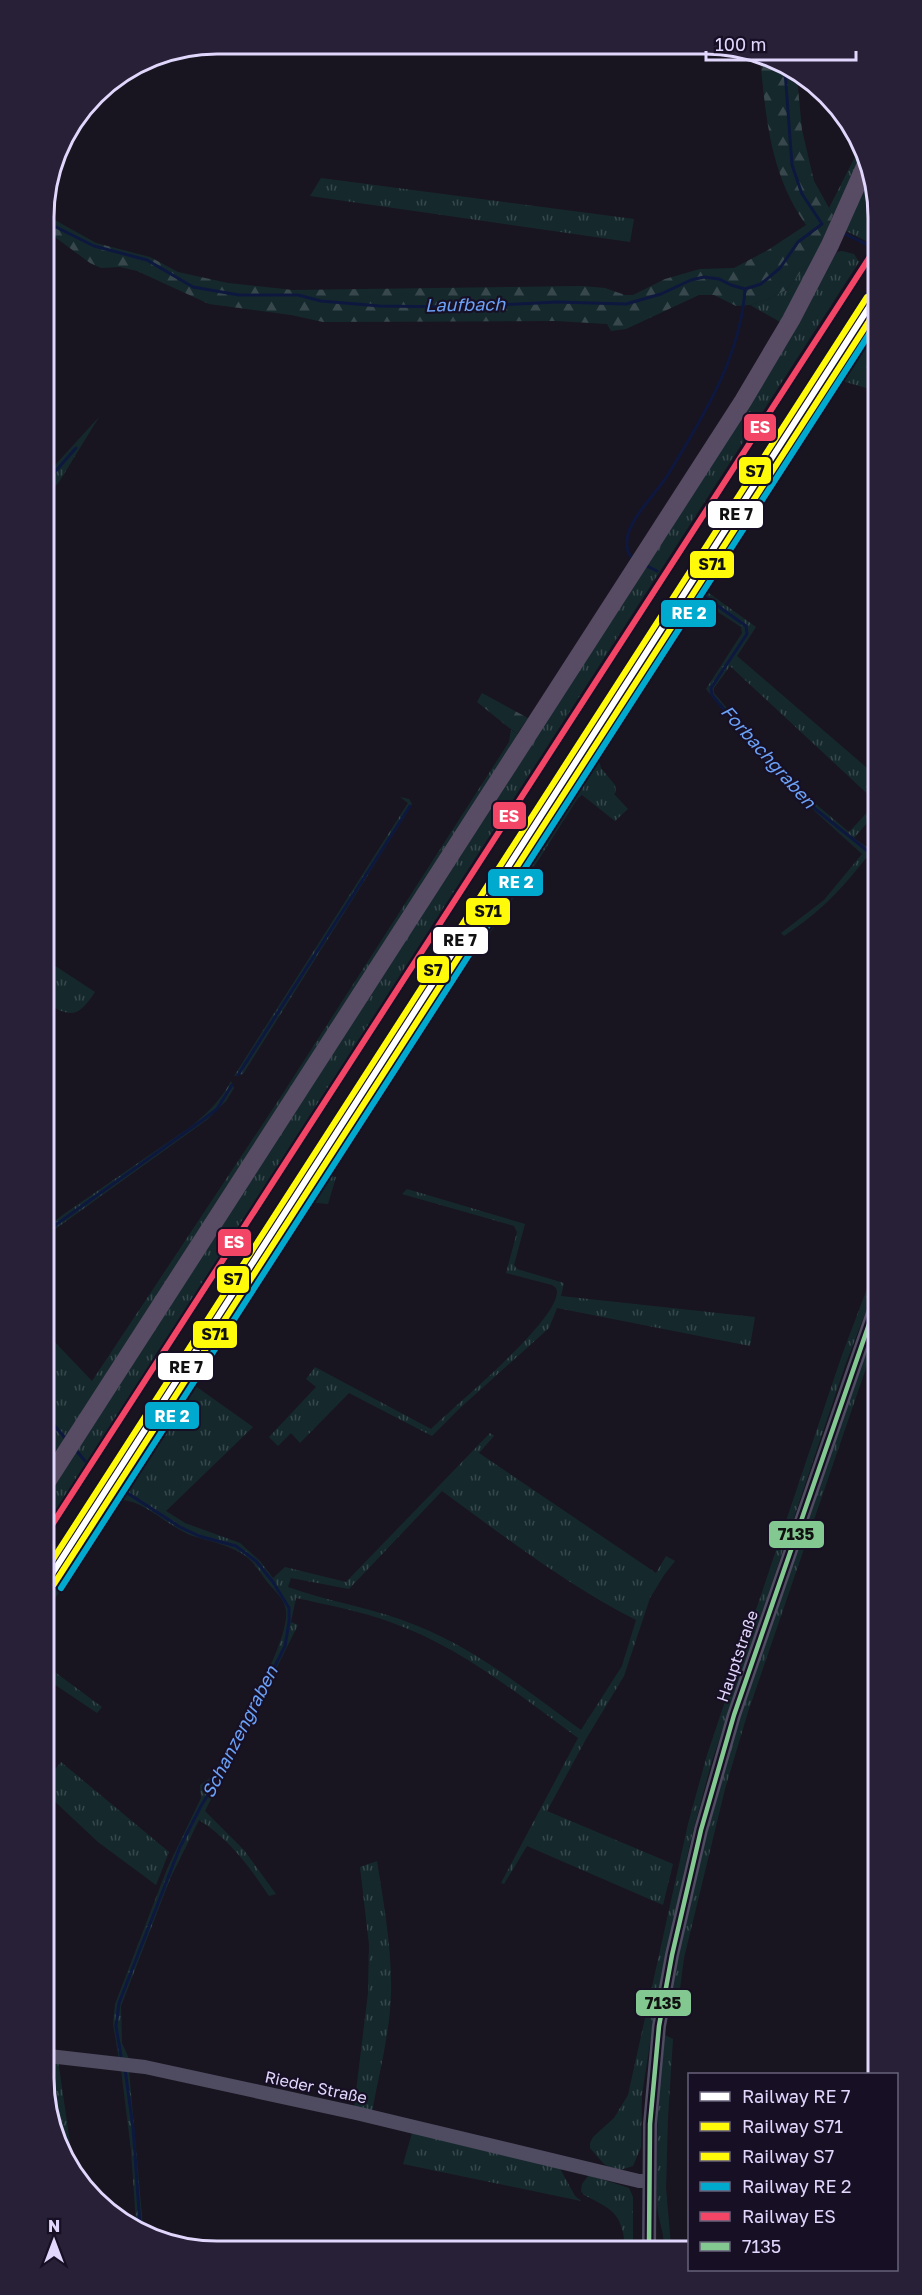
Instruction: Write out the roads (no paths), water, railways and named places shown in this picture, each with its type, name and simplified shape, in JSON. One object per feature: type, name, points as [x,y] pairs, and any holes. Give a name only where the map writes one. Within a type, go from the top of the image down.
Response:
[{"type":"main road","points":[[54,1471],[743,401],[791,320],[830,245],[862,174]]},
{"type":"street","name":"Hauptstraße","points":[[649,2241],[650,2124],[659,2026],[672,1955],[716,1774],[868,1326]]},
{"type":"street","name":"Rieder Straße","points":[[54,2057],[144,2067],[356,2113],[639,2181],[649,2181]]},
{"type":"waterway","points":[[785,75],[792,165],[802,194],[822,224]]},
{"type":"waterway","name":"Laufbach","points":[[54,226],[94,246],[147,260],[193,287],[239,295],[298,295],[321,301],[380,306],[455,307],[557,302],[626,304],[661,294],[691,280],[704,277],[719,279],[745,289],[761,284],[780,268],[798,242],[822,224]]},
{"type":"waterway","name":"Laufbach","points":[[843,233],[866,244]]},
{"type":"waterway","name":"Forbachgraben","points":[[634,559],[629,554],[627,545],[631,526],[669,473],[707,408],[736,338],[745,289]]},
{"type":"waterway","points":[[54,473],[76,448]]},
{"type":"waterway","name":"Forbachgraben","points":[[645,565],[657,571]]},
{"type":"waterway","name":"Forbachgraben","points":[[701,594],[746,626],[747,634],[711,688],[712,695],[798,795],[868,851]]},
{"type":"waterway","points":[[238,1075],[410,806]]},
{"type":"waterway","points":[[54,1226],[217,1109],[232,1085]]},
{"type":"waterway","name":"Schanzengraben","points":[[54,1425],[66,1439]]},
{"type":"waterway","name":"Schanzengraben","points":[[75,1449],[85,1461]]},
{"type":"waterway","name":"Schanzengraben","points":[[118,1487],[180,1527],[199,1536],[236,1546],[256,1561],[273,1582],[289,1608],[285,1646],[220,1775],[180,1847],[119,2003],[116,2026],[121,2056]]},
{"type":"waterway","name":"Schanzengraben","points":[[125,2069],[133,2128],[140,2221]]},
{"type":"rail line","name":"ES","points":[[54,1522],[868,260]]},
{"type":"rail line","name":"S7","points":[[54,1558],[867,297]]},
{"type":"rail line","name":"S71","points":[[54,1584],[868,323]]}]
